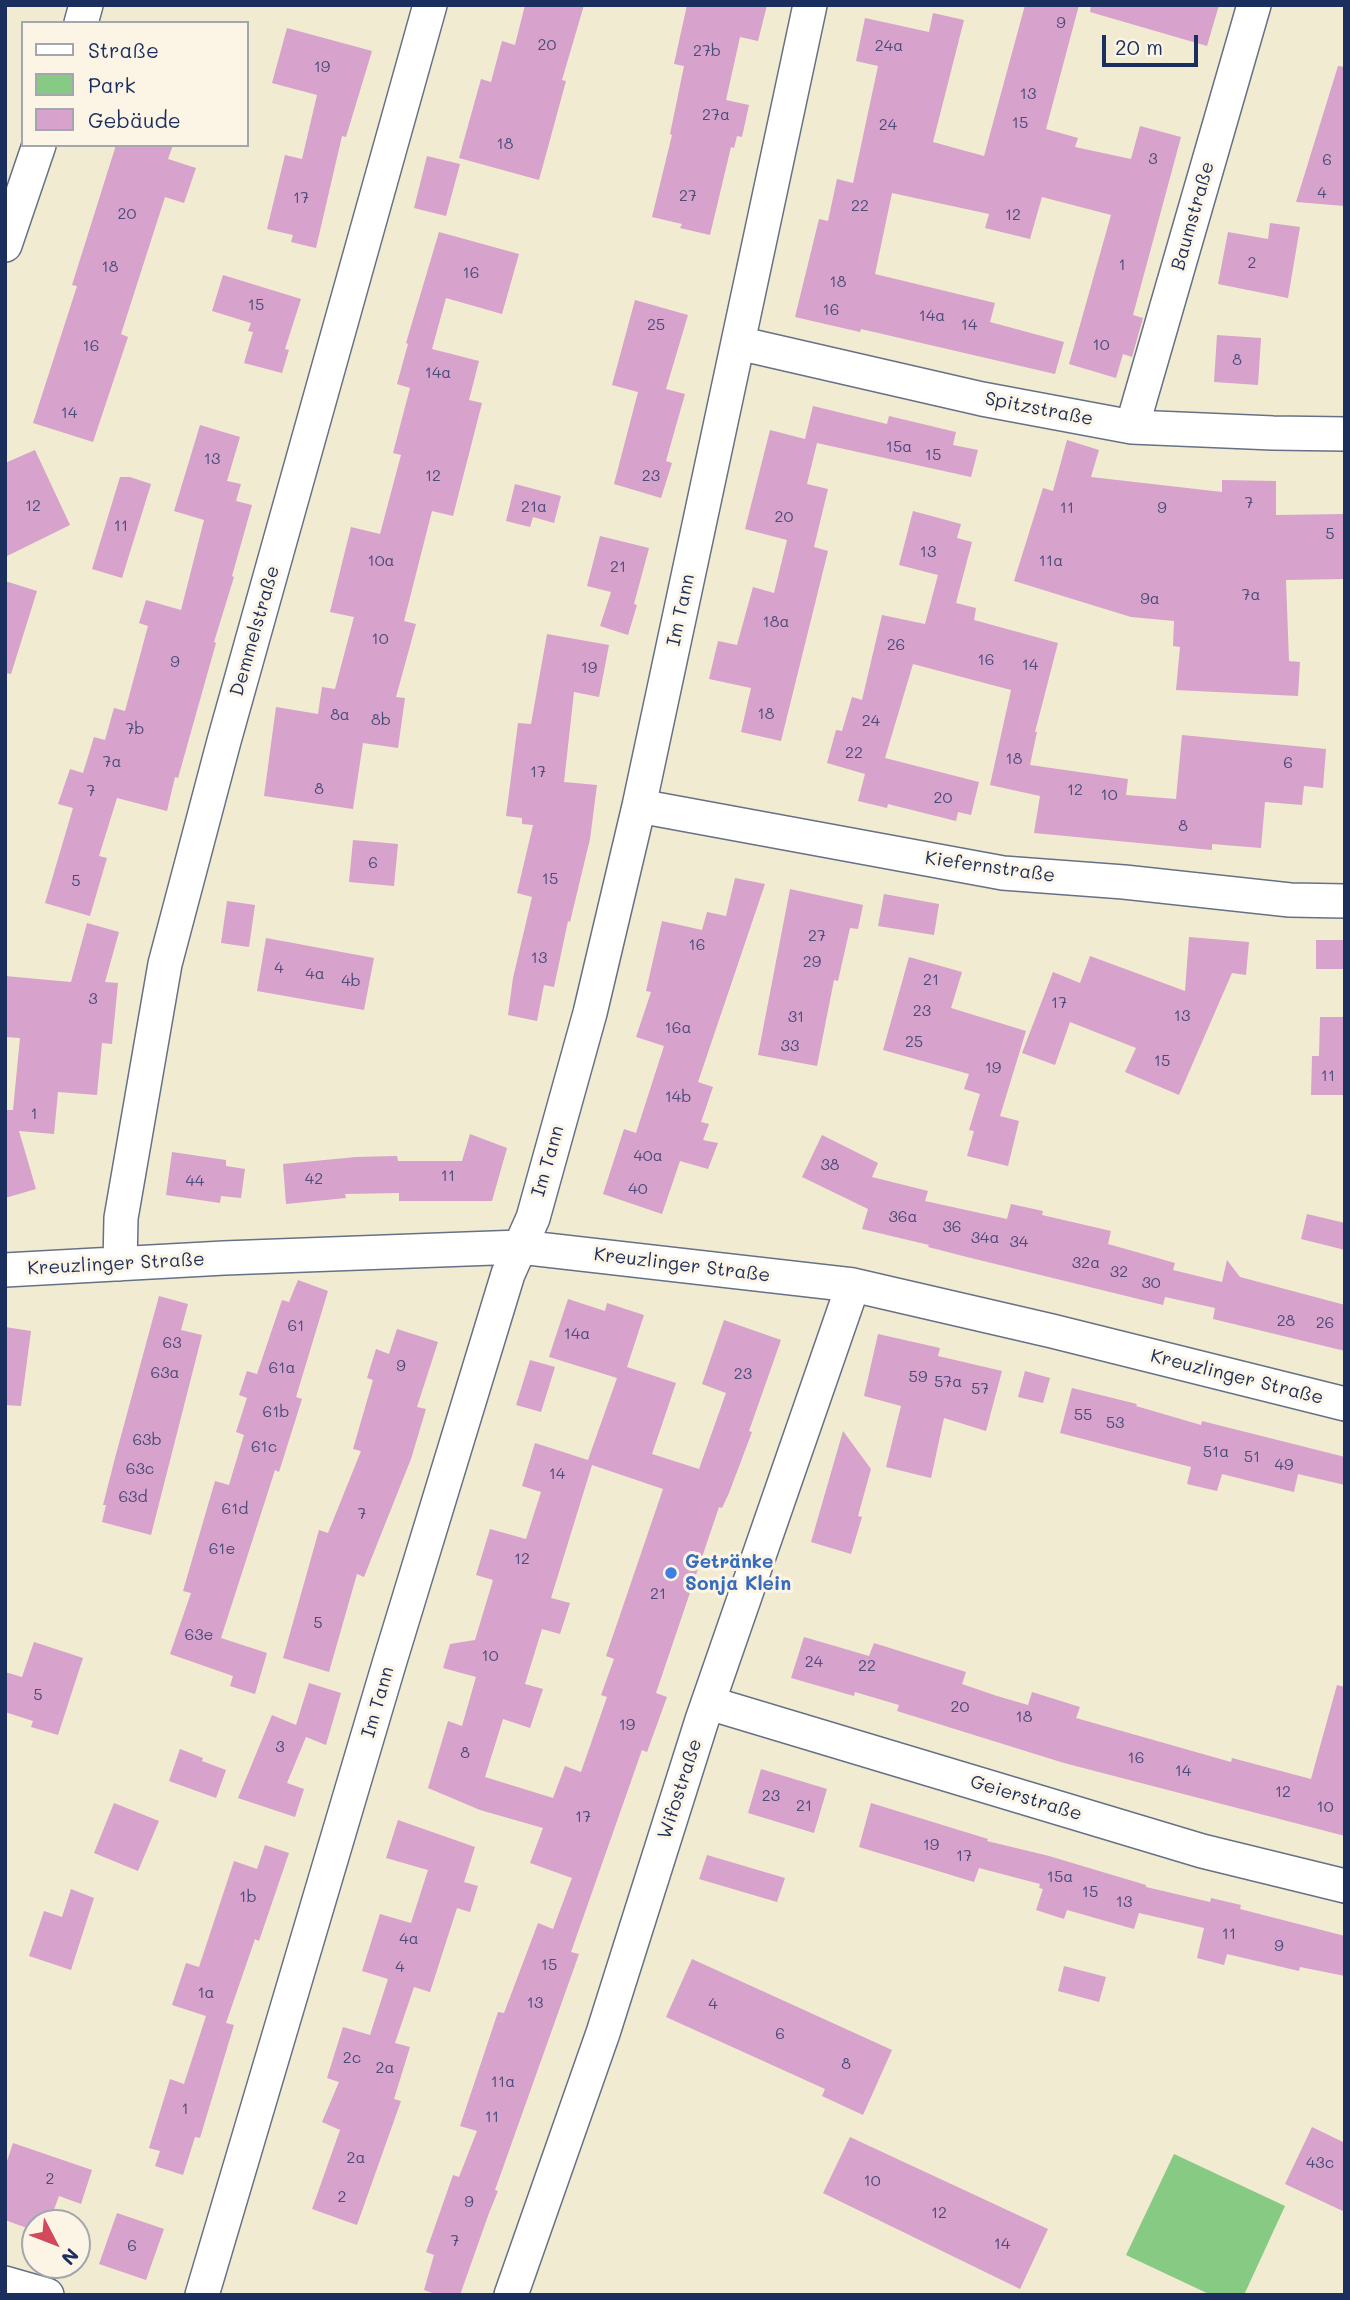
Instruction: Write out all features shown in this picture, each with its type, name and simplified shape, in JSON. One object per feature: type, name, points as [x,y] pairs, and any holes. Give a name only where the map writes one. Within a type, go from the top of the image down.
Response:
[{"type":"street","name":"Demmelstraße","points":[[120,1264],[121,1218],[165,964],[224,741],[430,5]]},
{"type":"street","name":"Im Tann","points":[[202,2295],[414,1580],[508,1274],[533,1218],[590,1013],[639,806],[810,5]]},
{"type":"street","name":"Baumstraße","points":[[1132,427],[1254,5]]},
{"type":"street","points":[[5,244],[38,147]]},
{"type":"street","name":"Spitzstraße","points":[[738,344],[992,401],[1132,427],[1345,434]]},
{"type":"street","name":"Kiefernstraße","points":[[639,806],[1003,873],[1124,882],[1290,900],[1345,901]]},
{"type":"street","name":"Kreuzlinger Straße","points":[[5,1270],[224,1258],[520,1247],[853,1285],[988,1315],[1345,1404]]},
{"type":"street","name":"Wifostraße","points":[[510,2295],[603,2033],[709,1703],[853,1285]]},
{"type":"street","name":"Geierstraße","points":[[709,1703],[1202,1851],[1345,1886]]},
{"type":"street","points":[[5,2283],[47,2295]]},
{"type":"green space","points":[[1174,2154],[1285,2206],[1244,2295],[1211,2295],[1126,2255]]},
{"type":"building","points":[[525,5],[584,5],[562,80],[566,81],[539,180],[459,158],[481,79],[491,82],[502,41],[515,45]]},
{"type":"building","points":[[687,5],[767,5],[758,41],[740,37],[726,100],[749,105],[742,137],[737,136],[734,148],[731,147],[710,235],[680,228],[682,224],[652,217],[672,135],[670,134],[684,66],[674,64]]},
{"type":"building","points":[[1025,5],[1079,5],[1046,129],[1078,138],[1075,147],[1131,159],[1140,126],[1181,137],[1133,315],[1143,318],[1132,357],[1123,354],[1116,378],[1069,364],[1111,215],[1042,197],[1030,239],[985,228],[989,214],[892,193],[875,274],[995,303],[990,322],[1064,342],[1055,374],[861,329],[860,332],[795,317],[819,219],[828,221],[837,179],[853,183],[878,66],[856,61],[865,18],[929,32],[933,13],[964,20],[933,142],[984,156]]},
{"type":"building","points":[[1091,5],[1219,5],[1207,46],[1090,12]]},
{"type":"building","points":[[287,28],[372,51],[346,137],[342,136],[316,248],[291,242],[293,235],[267,229],[285,155],[302,159],[317,95],[272,83]]},
{"type":"building","points":[[1338,66],[1345,67],[1345,206],[1296,202]]},
{"type":"building","points":[[115,147],[172,147],[168,159],[196,168],[184,203],[165,197],[121,334],[128,337],[93,442],[33,423],[77,286],[72,285]]},
{"type":"building","points":[[427,156],[460,164],[446,216],[414,208]]},
{"type":"building","points":[[1270,223],[1300,227],[1288,298],[1218,284],[1228,232],[1268,239]]},
{"type":"building","points":[[439,232],[519,254],[502,314],[446,298],[432,349],[479,361],[469,400],[482,403],[453,516],[432,511],[404,621],[416,624],[396,697],[405,698],[398,748],[363,743],[353,809],[264,796],[276,707],[318,714],[322,687],[335,689],[354,617],[330,612],[351,527],[380,534],[401,455],[393,453],[410,388],[397,384],[408,344],[406,343]]},
{"type":"building","points":[[223,275],[301,299],[285,349],[289,350],[282,373],[244,363],[253,332],[248,331],[251,323],[212,311]]},
{"type":"building","points":[[635,300],[688,315],[666,389],[685,394],[666,461],[672,463],[661,498],[614,484],[638,392],[612,385]]},
{"type":"building","points":[[1217,335],[1261,338],[1258,385],[1214,382]]},
{"type":"building","points":[[813,406],[887,424],[889,416],[956,432],[953,445],[978,450],[971,477],[817,443],[807,484],[828,489],[814,547],[828,551],[781,741],[741,732],[751,688],[709,679],[718,641],[737,645],[753,587],[774,593],[787,540],[745,529],[770,430],[805,439]]},
{"type":"building","points":[[200,425],[240,437],[227,481],[241,484],[236,501],[252,505],[214,642],[216,643],[167,811],[117,798],[99,856],[107,858],[90,916],[45,903],[73,808],[58,804],[70,769],[83,773],[94,737],[105,740],[114,708],[125,711],[148,626],[139,623],[146,600],[181,610],[204,520],[174,511]]},
{"type":"building","points":[[1067,440],[1099,450],[1091,477],[1222,492],[1222,480],[1276,481],[1276,515],[1345,514],[1344,579],[1286,580],[1289,661],[1300,662],[1298,696],[1176,690],[1180,647],[1173,646],[1174,621],[1131,617],[1014,581],[1043,488],[1053,491]]},
{"type":"building","points":[[35,450],[70,525],[5,557],[5,463]]},
{"type":"building","points":[[120,477],[130,477],[151,484],[122,578],[92,569]]},
{"type":"building","points":[[515,484],[561,496],[554,523],[533,517],[530,527],[506,521]]},
{"type":"building","points":[[913,511],[961,524],[957,538],[972,542],[956,603],[976,608],[974,620],[1058,643],[1035,732],[1030,765],[1128,779],[1126,795],[1176,799],[1182,735],[1326,749],[1323,788],[1304,786],[1302,805],[1265,802],[1261,848],[1212,844],[1212,850],[1034,833],[1040,796],[990,785],[1011,690],[913,664],[885,758],[979,782],[971,815],[958,812],[956,821],[888,804],[887,808],[858,801],[865,774],[827,763],[836,730],[842,731],[852,697],[862,700],[882,615],[925,624],[938,575],[899,565]]},
{"type":"building","points":[[600,536],[649,548],[628,635],[600,626],[611,592],[587,586]]},
{"type":"building","points":[[5,581],[37,591],[11,674],[5,673]]},
{"type":"building","points":[[547,634],[609,645],[599,697],[574,692],[564,782],[597,785],[590,839],[554,987],[544,985],[537,1021],[508,1015],[513,978],[532,897],[517,893],[533,825],[522,824],[522,818],[506,816],[518,723],[531,724]]},
{"type":"building","points":[[353,840],[398,844],[394,886],[349,882]]},
{"type":"building","points":[[735,878],[765,884],[698,1082],[713,1087],[701,1122],[709,1124],[703,1140],[718,1143],[708,1169],[680,1161],[662,1214],[603,1194],[624,1129],[636,1133],[664,1046],[636,1037],[651,992],[646,991],[662,921],[702,930],[707,912],[726,916]]},
{"type":"building","points":[[790,889],[863,905],[858,929],[850,928],[838,981],[834,980],[817,1066],[758,1055]]},
{"type":"building","points":[[884,894],[939,904],[934,935],[878,926]]},
{"type":"building","points":[[227,901],[255,905],[249,947],[221,943]]},
{"type":"building","points":[[87,923],[119,932],[105,982],[118,983],[112,1044],[102,1043],[97,1095],[58,1092],[54,1134],[19,1131],[36,1189],[5,1198],[5,1110],[13,1110],[20,1038],[5,1037],[5,976],[71,982]]},
{"type":"building","points":[[1189,937],[1249,942],[1246,975],[1232,973],[1179,1095],[1125,1072],[1136,1048],[1070,1022],[1055,1065],[1022,1053],[1053,972],[1080,983],[1090,956],[1185,991]]},
{"type":"building","points":[[266,938],[374,958],[364,1010],[257,991]]},
{"type":"building","points":[[1316,940],[1345,940],[1345,969],[1316,969]]},
{"type":"building","points":[[909,957],[962,972],[951,1008],[1026,1031],[1000,1116],[1019,1121],[1008,1166],[967,1156],[974,1131],[969,1130],[980,1094],[964,1089],[969,1074],[883,1050]]},
{"type":"building","points":[[1320,1017],[1345,1017],[1345,1095],[1311,1095],[1312,1056],[1319,1056]]},
{"type":"building","points":[[470,1134],[507,1148],[492,1201],[399,1201],[399,1193],[345,1194],[346,1198],[286,1204],[283,1164],[397,1156],[398,1161],[462,1161]]},
{"type":"building","points":[[822,1135],[878,1163],[872,1177],[928,1191],[925,1201],[1007,1219],[1011,1204],[1043,1211],[1042,1215],[1111,1231],[1108,1244],[1175,1263],[1173,1270],[1222,1282],[1227,1260],[1240,1277],[1345,1305],[1345,1351],[1213,1319],[1215,1308],[1165,1297],[1163,1305],[862,1229],[868,1209],[802,1177]]},
{"type":"building","points":[[172,1152],[226,1160],[226,1166],[245,1169],[241,1198],[221,1196],[220,1203],[166,1195]]},
{"type":"building","points":[[1307,1214],[1345,1223],[1345,1250],[1301,1239]]},
{"type":"building","points":[[298,1280],[328,1291],[296,1397],[302,1399],[279,1472],[275,1470],[221,1638],[267,1653],[255,1694],[230,1686],[233,1676],[170,1654],[191,1593],[183,1591],[215,1481],[229,1485],[244,1435],[236,1432],[247,1398],[239,1395],[247,1371],[257,1374],[282,1300],[289,1302]]},
{"type":"building","points":[[159,1296],[188,1304],[181,1330],[202,1335],[151,1535],[102,1522],[106,1505],[103,1505]]},
{"type":"building","points":[[568,1299],[605,1311],[607,1303],[644,1315],[627,1367],[676,1383],[652,1454],[699,1469],[726,1393],[702,1384],[724,1320],[781,1340],[749,1431],[752,1432],[729,1493],[722,1508],[719,1507],[656,1693],[667,1697],[647,1752],[642,1750],[571,1952],[579,1954],[495,2190],[498,2191],[460,2295],[438,2295],[424,2290],[434,2255],[426,2252],[453,2175],[459,2177],[477,2131],[460,2126],[498,2012],[504,2013],[538,1923],[553,1929],[572,1878],[530,1863],[543,1828],[480,1810],[428,1788],[448,1721],[462,1726],[476,1677],[443,1668],[450,1644],[475,1640],[493,1580],[476,1575],[490,1529],[526,1539],[541,1492],[522,1486],[535,1443],[588,1460],[617,1378],[549,1357]],"holes":[[[592,1465],[663,1489],[606,1656],[614,1659],[601,1695],[607,1697],[581,1772],[565,1766],[553,1798],[485,1777],[503,1719],[530,1728],[543,1689],[525,1684],[542,1629],[560,1634],[570,1603],[551,1598]]]},
{"type":"building","points":[[5,1327],[31,1331],[21,1406],[5,1405]]},
{"type":"building","points":[[397,1329],[438,1342],[417,1407],[426,1409],[411,1459],[364,1577],[357,1574],[329,1672],[283,1658],[319,1530],[328,1533],[361,1451],[353,1449],[373,1380],[367,1378],[376,1349],[389,1354]]},
{"type":"building","points":[[878,1334],[940,1348],[938,1356],[1002,1371],[986,1431],[944,1418],[931,1478],[886,1467],[901,1406],[864,1396]]},
{"type":"building","points":[[530,1360],[555,1367],[541,1412],[516,1405]]},
{"type":"building","points":[[1025,1371],[1050,1378],[1043,1403],[1018,1397]]},
{"type":"building","points":[[1072,1388],[1137,1404],[1136,1406],[1201,1425],[1202,1421],[1345,1457],[1345,1485],[1298,1474],[1294,1492],[1222,1474],[1217,1491],[1187,1484],[1191,1467],[1060,1433]]},
{"type":"building","points":[[843,1431],[871,1469],[858,1516],[862,1517],[851,1554],[811,1542]]},
{"type":"building","points":[[804,1637],[869,1656],[874,1643],[966,1672],[962,1684],[997,1696],[1028,1705],[1032,1692],[1080,1707],[1076,1718],[1231,1762],[1232,1758],[1311,1779],[1337,1685],[1345,1687],[1345,1836],[1064,1763],[897,1711],[899,1705],[855,1692],[854,1696],[791,1678]]},
{"type":"building","points":[[34,1642],[83,1658],[58,1735],[31,1727],[33,1721],[5,1712],[5,1672],[22,1677]]},
{"type":"building","points":[[309,1683],[341,1693],[326,1745],[306,1737],[287,1783],[304,1789],[295,1817],[238,1798],[272,1715],[296,1725]]},
{"type":"building","points":[[180,1749],[226,1770],[216,1798],[169,1781]]},
{"type":"building","points":[[761,1769],[827,1789],[814,1833],[748,1813]]},
{"type":"building","points":[[114,1803],[159,1821],[138,1871],[94,1853]]},
{"type":"building","points":[[871,1803],[988,1839],[987,1841],[1049,1856],[1146,1887],[1210,1902],[1211,1898],[1241,1905],[1240,1909],[1345,1936],[1345,1976],[1300,1967],[1299,1971],[1227,1954],[1224,1965],[1197,1958],[1204,1928],[1139,1913],[1134,1929],[1067,1910],[1064,1919],[1036,1910],[1043,1889],[1039,1888],[1040,1884],[979,1868],[974,1882],[859,1847]]},
{"type":"building","points":[[398,1820],[475,1847],[464,1882],[478,1886],[470,1912],[457,1908],[430,1992],[414,1987],[395,2043],[410,2047],[394,2099],[401,2101],[357,2225],[312,2209],[340,2130],[322,2122],[339,2082],[327,2078],[343,2027],[370,2035],[388,1979],[362,1971],[380,1914],[411,1923],[428,1870],[386,1858]]},
{"type":"building","points":[[265,1845],[289,1853],[259,1941],[255,1939],[226,2023],[234,2025],[200,2138],[195,2137],[183,2175],[155,2166],[160,2151],[149,2148],[170,2079],[184,2084],[206,2016],[172,2005],[186,1963],[199,1967],[234,1861],[257,1869]]},
{"type":"building","points":[[707,1855],[785,1878],[777,1902],[699,1879]]},
{"type":"building","points":[[71,1889],[94,1898],[71,1970],[29,1956],[44,1911],[62,1917]]},
{"type":"building","points":[[692,1959],[892,2050],[863,2115],[822,2096],[825,2089],[666,2017]]},
{"type":"building","points":[[1064,1966],[1106,1977],[1099,2002],[1058,1991]]},
{"type":"building","points":[[1312,2127],[1345,2143],[1345,2212],[1285,2184]]},
{"type":"building","points":[[850,2137],[1048,2229],[1020,2289],[823,2193]]},
{"type":"building","points":[[13,2143],[92,2170],[81,2204],[59,2196],[54,2209],[21,2209],[21,2226],[5,2220],[5,2167]]},
{"type":"building","points":[[117,2213],[164,2229],[146,2280],[99,2264]]},
{"type":"place","name":"Getränke Sonja Klein","points":[[671,1573]]}]
